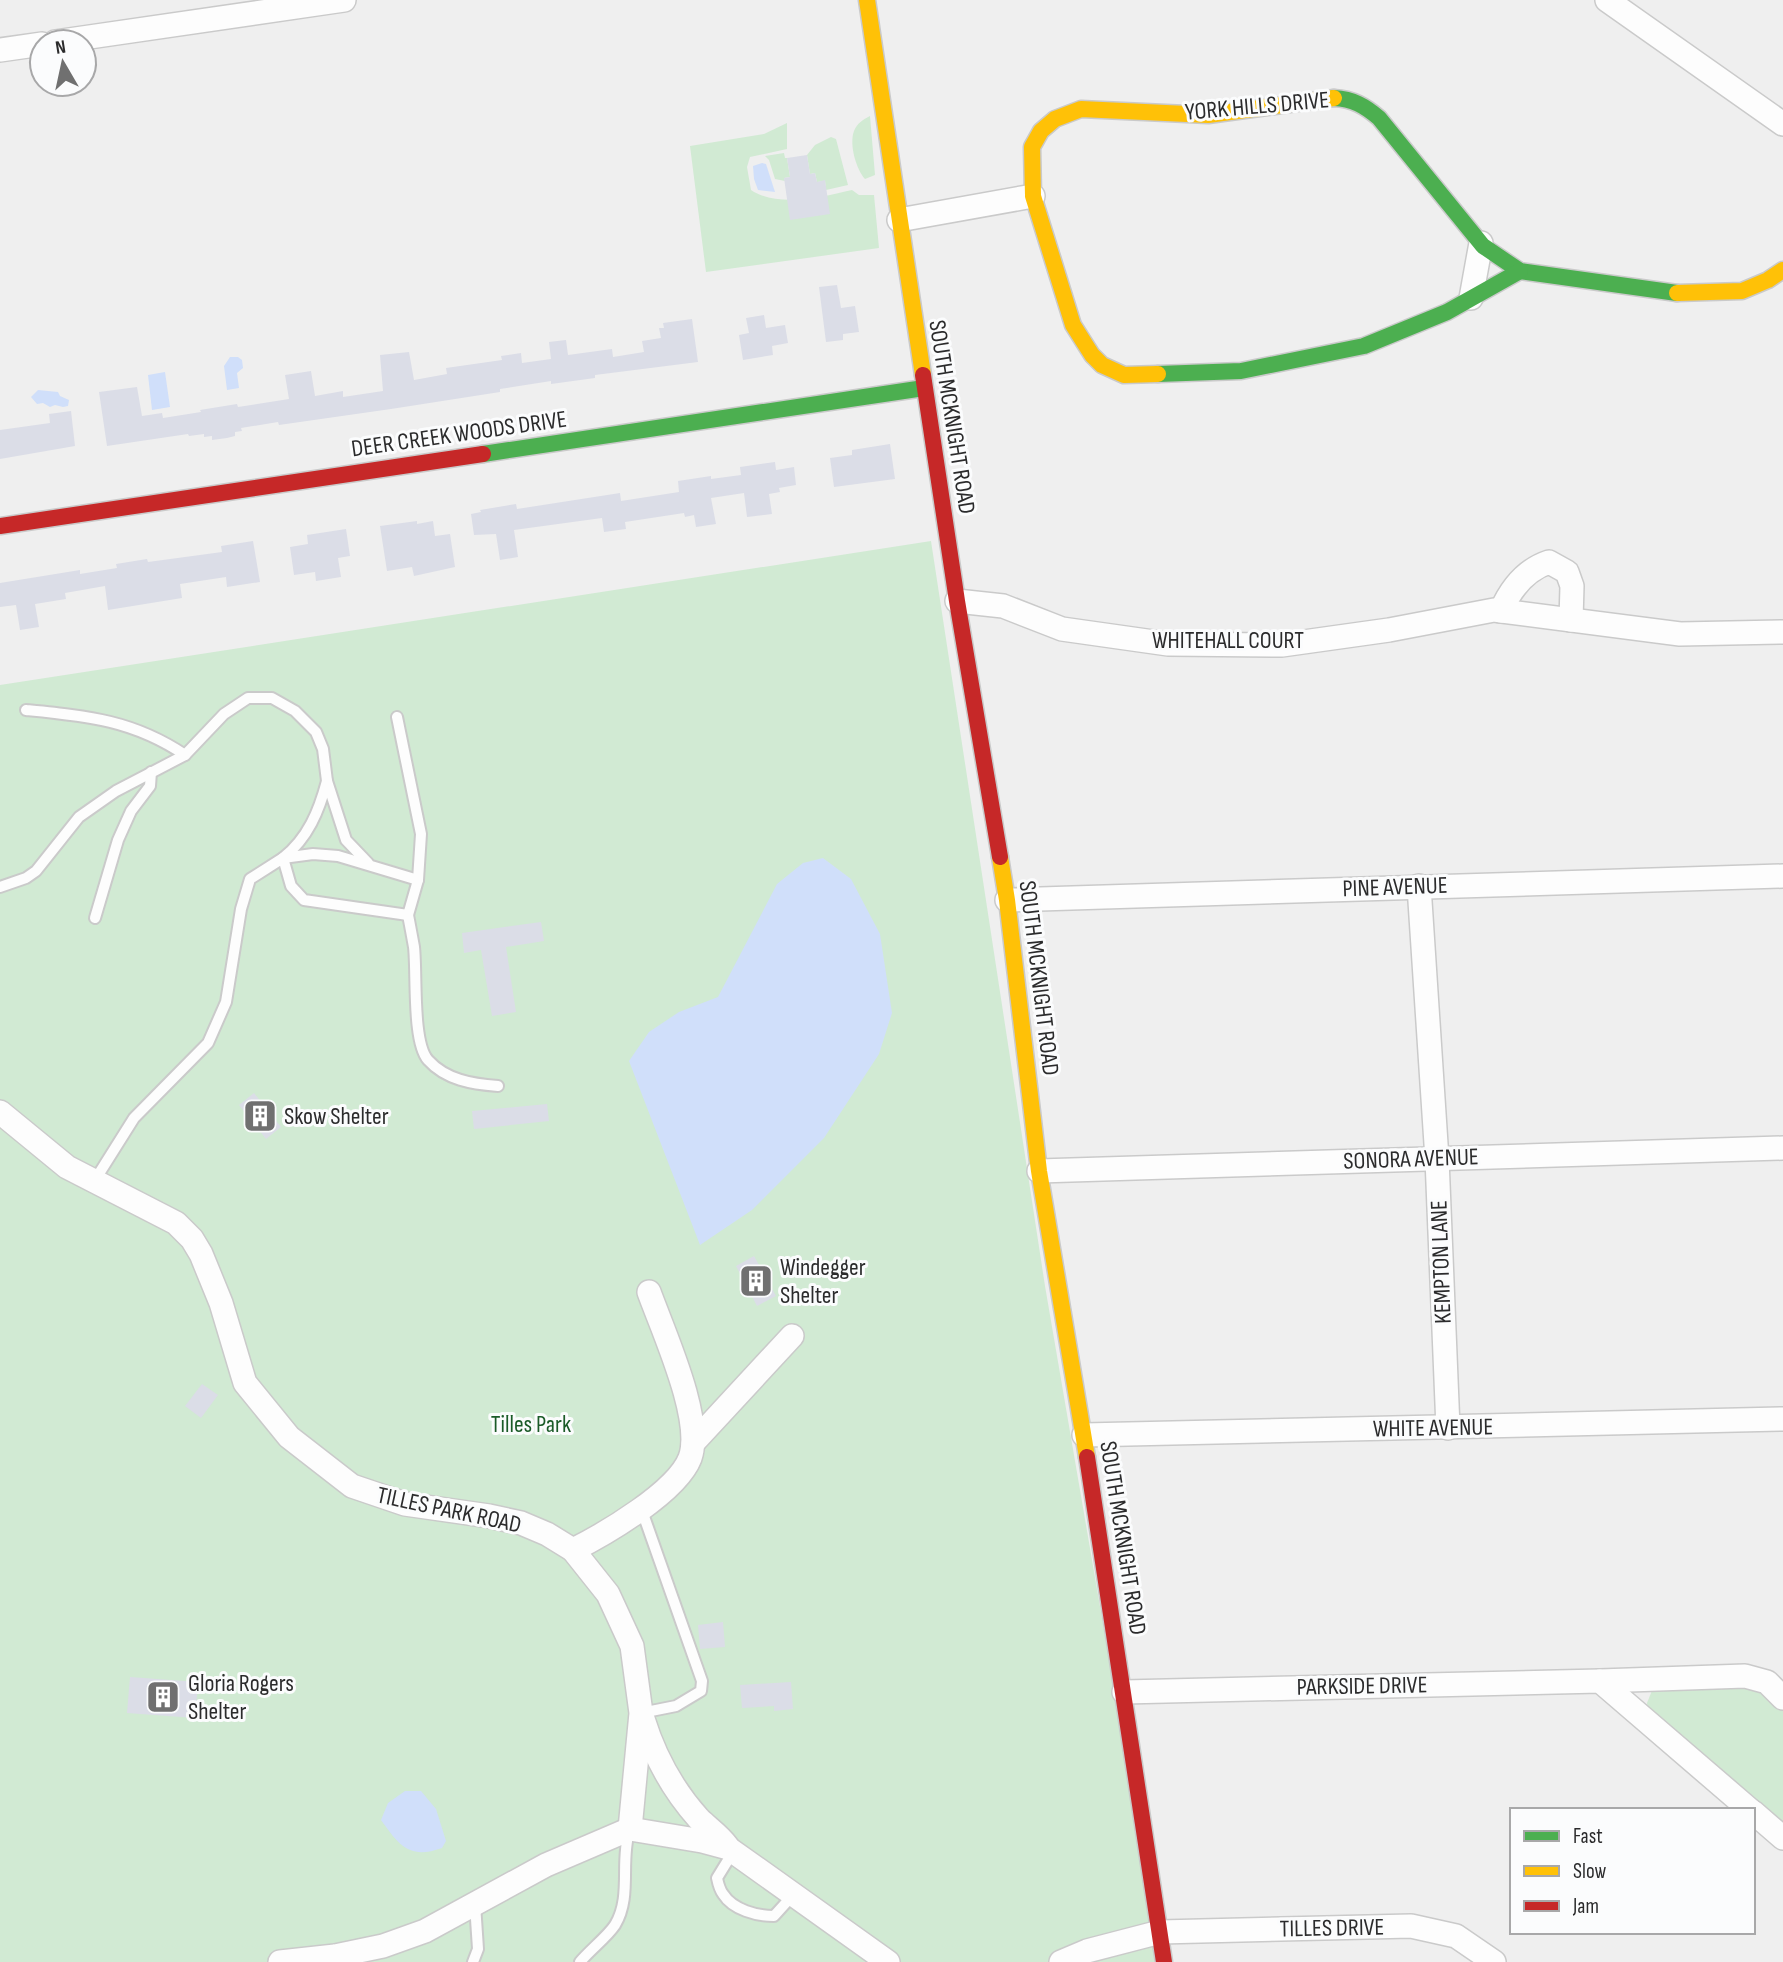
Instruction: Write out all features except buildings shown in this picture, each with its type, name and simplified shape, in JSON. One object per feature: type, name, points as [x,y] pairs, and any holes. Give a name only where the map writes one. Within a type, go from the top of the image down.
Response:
[{"type":"street","points":[[98,36],[344,0]]},
{"type":"street","name":"SOUTH MCKNIGHT ROAD","points":[[867,0],[957,601],[1007,900],[1040,1171],[1084,1434],[1164,1962]]},
{"type":"street","points":[[1607,0],[1783,124]]},
{"type":"street","points":[[0,50],[28,46]]},
{"type":"street","name":"YORK HILLS DRIVE","points":[[1520,271],[1447,312],[1364,346],[1241,371],[1124,375],[1102,365],[1092,355],[1073,325],[1033,196],[1032,147],[1041,131],[1055,119],[1081,109],[1208,115],[1317,100],[1350,100],[1364,105],[1379,118],[1481,243],[1520,271],[1685,294],[1742,291],[1783,270]]},
{"type":"street","points":[[900,220],[1033,196]]},
{"type":"street","points":[[1471,298],[1481,243]]},
{"type":"street","name":"DEER CREEK WOODS DRIVE","points":[[0,526],[924,388]]},
{"type":"street","points":[[1501,611],[1508,596],[1525,575],[1549,562],[1567,572],[1572,586],[1571,620]]},
{"type":"street","name":"WHITEHALL COURT","points":[[957,601],[1003,606],[1062,629],[1168,644],[1282,645],[1389,630],[1494,610],[1680,634],[1783,632]]},
{"type":"street","name":"PINE AVENUE","points":[[1007,900],[1783,876]]},
{"type":"street","name":"KEMPTON LANE","points":[[1419,886],[1437,1158],[1448,1428]]},
{"type":"street","name":"TILLES PARK ROAD","points":[[0,1112],[67,1167],[176,1223],[192,1239],[221,1303],[245,1383],[289,1437],[352,1486],[405,1504],[521,1523],[547,1534],[573,1550],[608,1594],[632,1646],[641,1713],[630,1829]]},
{"type":"street","name":"SONORA AVENUE","points":[[1040,1171],[1783,1148]]},
{"type":"street","points":[[573,1550],[640,1508],[679,1475],[690,1458],[693,1443],[688,1401],[649,1292]]},
{"type":"street","points":[[693,1443],[792,1336]]},
{"type":"street","name":"WHITE AVENUE","points":[[1084,1434],[1783,1419]]},
{"type":"street","name":"PARKSIDE DRIVE","points":[[1124,1692],[1745,1676],[1767,1682],[1783,1698]]},
{"type":"street","points":[[1600,1681],[1748,1808]]},
{"type":"street","points":[[641,1713],[651,1744],[670,1784],[702,1821],[719,1835],[731,1850],[888,1962]]},
{"type":"street","points":[[1755,1814],[1783,1838]]},
{"type":"street","points":[[280,1962],[335,1956],[383,1946],[425,1931],[546,1865],[630,1829],[702,1840],[731,1850]]},
{"type":"street","name":"TILLES DRIVE","points":[[1160,1932],[1411,1926],[1456,1936],[1494,1962]]},
{"type":"street","points":[[1062,1962],[1087,1951],[1160,1932]]},
{"type":"lane","points":[[0,887],[26,878],[36,871],[79,817],[116,791],[185,755],[224,714],[248,698],[272,698],[295,710],[316,732],[323,749],[327,780],[346,840],[368,863]]},
{"type":"lane","points":[[26,710],[119,723],[152,734],[185,755]]},
{"type":"lane","points":[[397,717],[421,834],[418,880],[408,915],[414,947],[420,1043],[426,1058],[443,1073],[468,1083],[498,1086]]},
{"type":"lane","points":[[95,918],[118,840],[131,811],[150,786],[151,772]]},
{"type":"lane","points":[[95,1180],[134,1118],[208,1043],[226,1002],[241,909],[250,880],[294,849],[307,833],[319,810],[327,780]]},
{"type":"lane","points":[[283,858],[324,854],[368,863],[418,880]]},
{"type":"lane","points":[[283,858],[291,886],[304,900],[408,915]]},
{"type":"lane","points":[[640,1508],[702,1681],[701,1690],[676,1706],[641,1713]]},
{"type":"lane","name":"TILLES PARK ROAD","points":[[580,1962],[615,1925],[625,1894],[624,1848],[630,1829]]},
{"type":"lane","points":[[731,1850],[716,1878],[723,1895],[733,1904],[757,1916],[774,1916],[793,1895]]},
{"type":"lane","points":[[473,1962],[478,1949],[475,1904]]},
{"type":"green space","points":[[870,116],[875,175],[865,179],[854,156],[852,143],[857,126]]},
{"type":"green space","points":[[787,123],[787,149],[750,157],[747,167],[751,190],[774,199],[787,200],[814,198],[852,190],[859,195],[874,195],[879,248],[706,272],[690,146],[764,134]]},
{"type":"green space","points":[[831,137],[836,139],[848,185],[826,190],[825,181],[817,182],[815,173],[810,174],[807,155],[815,145]]},
{"type":"green space","points":[[784,153],[790,177],[784,178],[785,181],[775,179],[765,156]]},
{"type":"green space","name":"Tilles Park","points":[[931,541],[1045,1286],[1161,1962],[0,1962],[0,685]]},
{"type":"green space","points":[[1737,1683],[1762,1693],[1783,1711],[1783,1821],[1778,1820],[1648,1710],[1647,1703],[1653,1688]]},
{"type":"water","points":[[766,164],[775,192],[758,190],[753,166]]},
{"type":"water","points":[[230,357],[242,360],[243,368],[237,373],[239,388],[227,390],[224,366]]},
{"type":"water","points":[[165,372],[170,407],[152,410],[148,375]]},
{"type":"water","points":[[38,390],[58,392],[69,400],[68,406],[50,407],[43,403],[37,404],[31,397]]},
{"type":"water","points":[[823,858],[851,879],[880,934],[892,1013],[879,1054],[824,1138],[752,1210],[700,1245],[629,1061],[649,1032],[679,1012],[718,997],[777,884],[803,863]]},
{"type":"water","points":[[405,1791],[421,1791],[436,1809],[446,1841],[442,1848],[421,1852],[406,1848],[393,1837],[381,1820],[388,1803]]},
{"type":"traffic: fast","points":[[1334,98],[1358,104],[1379,118],[1483,246],[1520,271],[1677,293]]},
{"type":"traffic: fast","points":[[1158,374],[1241,371],[1364,346],[1447,312],[1520,271]]},
{"type":"traffic: fast","points":[[483,454],[924,388]]},
{"type":"traffic: slow","points":[[867,0],[923,375]]},
{"type":"traffic: slow","points":[[1158,374],[1124,375],[1102,365],[1092,355],[1073,325],[1033,196],[1032,147],[1041,131],[1055,119],[1081,109],[1208,115],[1334,98]]},
{"type":"traffic: slow","points":[[1677,293],[1742,291],[1783,270]]},
{"type":"traffic: slow","points":[[1000,857],[1039,1171],[1087,1457]]},
{"type":"traffic: jam","points":[[923,375],[1000,857]]},
{"type":"traffic: jam","points":[[0,526],[483,454]]},
{"type":"traffic: jam","points":[[1087,1457],[1164,1962]]},
{"type":"place","name":"Skow Shelter","points":[[260,1116]]},
{"type":"place","name":"Windegger Shelter","points":[[756,1281]]},
{"type":"place","name":"Gloria Rogers Shelter","points":[[163,1697]]}]
